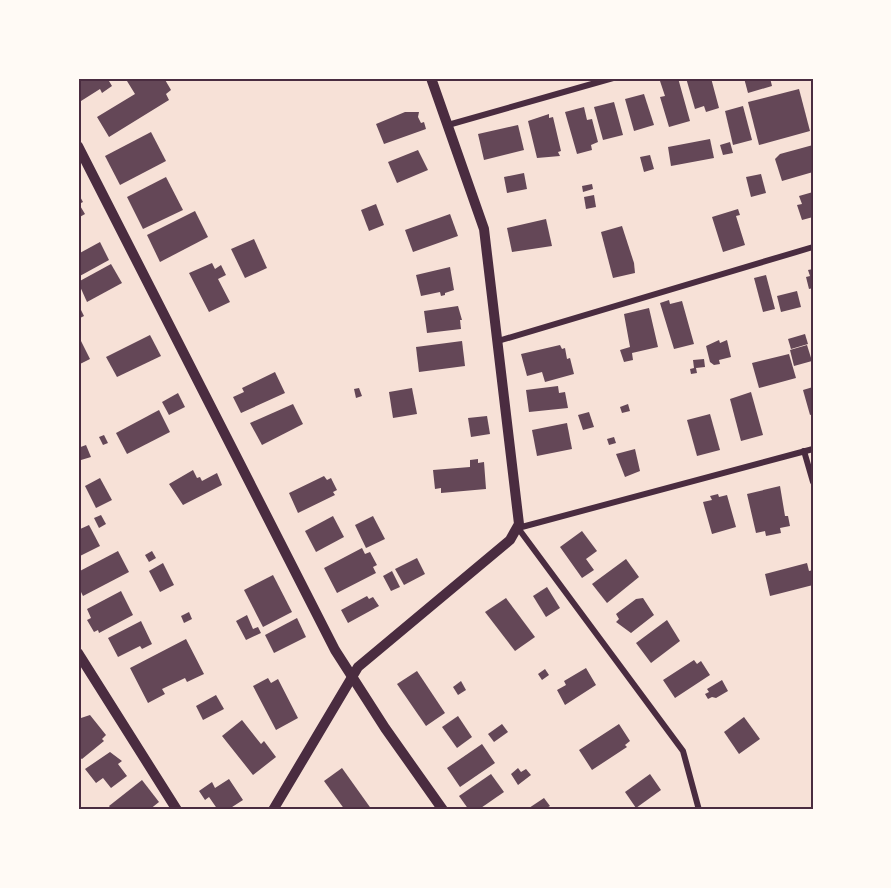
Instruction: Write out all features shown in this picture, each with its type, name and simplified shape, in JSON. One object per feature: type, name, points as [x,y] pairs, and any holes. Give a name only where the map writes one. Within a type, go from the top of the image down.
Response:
[{"type":"street","points":[[273,810],[350,676],[375,651],[510,540],[518,528],[519,506],[484,229],[431,78]]},
{"type":"street","points":[[448,124],[613,78]]},
{"type":"street","points":[[78,146],[350,676],[443,810]]},
{"type":"street","points":[[498,341],[813,247]]},
{"type":"street","points":[[518,528],[813,449]]},
{"type":"street","points":[[804,451],[813,482]]},
{"type":"street","points":[[518,528],[683,751],[699,810]]},
{"type":"street","points":[[78,653],[171,808]]},
{"type":"building","points":[[78,78],[113,78],[109,81],[112,86],[102,93],[100,89],[81,101],[78,96]]},
{"type":"building","points":[[131,78],[164,78],[171,90],[166,94],[169,100],[109,137],[97,117],[135,94],[127,81]]},
{"type":"building","points":[[678,78],[690,121],[669,127],[660,97],[665,96],[660,81]]},
{"type":"building","points":[[686,78],[711,78],[719,108],[706,112],[704,106],[695,109]]},
{"type":"building","points":[[744,78],[770,78],[772,86],[748,93]]},
{"type":"building","points":[[799,89],[810,131],[759,145],[748,102]]},
{"type":"building","points":[[644,94],[654,125],[634,131],[625,99]]},
{"type":"building","points":[[614,102],[623,135],[603,140],[594,107]]},
{"type":"building","points":[[743,106],[752,140],[733,145],[725,111]]},
{"type":"building","points":[[584,107],[587,120],[592,119],[598,142],[591,145],[592,150],[577,154],[565,112]]},
{"type":"building","points":[[405,112],[419,112],[418,117],[421,123],[424,122],[426,129],[384,144],[376,124]]},
{"type":"building","points":[[549,114],[549,118],[553,117],[561,151],[558,152],[560,156],[537,158],[528,121]]},
{"type":"building","points":[[518,125],[524,150],[484,160],[478,134]]},
{"type":"building","points":[[151,132],[166,161],[120,185],[105,156]]},
{"type":"building","points":[[710,139],[714,158],[671,166],[668,147]]},
{"type":"building","points":[[730,142],[733,153],[723,155],[720,145]]},
{"type":"building","points":[[813,145],[813,172],[782,181],[775,159],[780,154]]},
{"type":"building","points":[[418,150],[428,170],[397,183],[388,162]]},
{"type":"building","points":[[650,155],[654,169],[644,172],[640,157]]},
{"type":"building","points":[[524,173],[527,189],[507,193],[504,177]]},
{"type":"building","points":[[761,174],[766,193],[751,197],[746,177]]},
{"type":"building","points":[[166,177],[183,210],[143,229],[127,197]]},
{"type":"building","points":[[592,184],[593,189],[583,192],[582,186]]},
{"type":"building","points":[[813,192],[813,217],[802,220],[797,205],[802,204],[799,196]]},
{"type":"building","points":[[78,193],[83,202],[79,204],[85,214],[78,218]]},
{"type":"building","points":[[594,195],[596,207],[586,209],[584,197]]},
{"type":"building","points":[[376,204],[384,225],[369,231],[361,210]]},
{"type":"building","points":[[738,209],[740,215],[736,216],[745,245],[723,252],[712,217]]},
{"type":"building","points":[[195,211],[208,237],[160,262],[147,235]]},
{"type":"building","points":[[450,214],[458,236],[413,252],[405,230]]},
{"type":"building","points":[[546,219],[552,246],[512,252],[507,228]]},
{"type":"building","points":[[622,226],[635,273],[613,278],[601,232]]},
{"type":"building","points":[[254,239],[267,268],[245,278],[231,249]]},
{"type":"building","points":[[100,242],[109,260],[78,277],[78,254]]},
{"type":"building","points":[[212,263],[215,269],[221,265],[226,275],[218,279],[230,302],[209,312],[189,273]]},
{"type":"building","points":[[111,264],[122,283],[87,302],[78,282]]},
{"type":"building","points":[[450,267],[454,290],[441,296],[440,292],[421,296],[416,275]]},
{"type":"building","points":[[813,269],[813,288],[809,289],[806,277],[810,276],[808,270]]},
{"type":"building","points":[[766,275],[775,309],[763,312],[754,278]]},
{"type":"building","points":[[797,291],[801,307],[781,312],[777,296]]},
{"type":"building","points":[[669,300],[670,304],[682,301],[694,344],[674,349],[660,303]]},
{"type":"building","points":[[78,304],[84,316],[78,319]]},
{"type":"building","points":[[458,306],[462,320],[460,320],[461,329],[427,333],[424,311]]},
{"type":"building","points":[[649,308],[658,347],[632,353],[633,360],[624,362],[620,350],[630,347],[624,314]]},
{"type":"building","points":[[805,334],[808,344],[791,349],[788,339]]},
{"type":"building","points":[[78,335],[90,359],[78,365]]},
{"type":"building","points":[[150,335],[161,356],[117,377],[106,357]]},
{"type":"building","points":[[719,340],[720,343],[727,340],[731,357],[719,360],[720,364],[714,365],[710,362],[706,346]]},
{"type":"building","points":[[462,341],[465,366],[419,372],[416,347]]},
{"type":"building","points":[[560,345],[562,349],[565,348],[567,359],[570,358],[574,374],[545,382],[542,372],[527,376],[521,354]]},
{"type":"building","points":[[807,345],[812,361],[794,366],[790,350]]},
{"type":"building","points":[[789,354],[796,378],[759,388],[752,363]]},
{"type":"building","points":[[704,359],[705,367],[696,368],[697,373],[691,374],[690,369],[694,368],[693,360]]},
{"type":"building","points":[[275,372],[285,393],[241,413],[233,397],[244,392],[242,388]]},
{"type":"building","points":[[558,386],[559,393],[565,392],[568,408],[529,412],[526,390]]},
{"type":"building","points":[[813,387],[813,414],[810,415],[803,390]]},
{"type":"building","points":[[359,388],[362,396],[356,398],[354,389]]},
{"type":"building","points":[[412,388],[417,414],[393,418],[389,392]]},
{"type":"building","points":[[751,392],[763,435],[741,441],[730,399]]},
{"type":"building","points":[[178,393],[185,407],[169,415],[162,402]]},
{"type":"building","points":[[293,404],[303,424],[262,445],[250,423]]},
{"type":"building","points":[[628,404],[630,411],[622,413],[620,407]]},
{"type":"building","points":[[159,410],[170,432],[127,454],[116,433]]},
{"type":"building","points":[[589,412],[594,427],[583,430],[578,415]]},
{"type":"building","points":[[710,414],[720,450],[697,456],[687,420]]},
{"type":"building","points":[[487,416],[490,434],[471,437],[468,418]]},
{"type":"building","points":[[567,423],[572,449],[537,456],[532,430]]},
{"type":"building","points":[[104,435],[108,443],[103,445],[99,437]]},
{"type":"building","points":[[614,437],[616,443],[609,445],[607,439]]},
{"type":"building","points":[[86,445],[91,457],[81,460],[78,448]]},
{"type":"building","points":[[635,449],[640,471],[625,477],[616,454]]},
{"type":"building","points":[[478,459],[478,463],[484,462],[486,489],[441,493],[441,488],[435,489],[433,470],[470,467],[470,460]]},
{"type":"building","points":[[193,470],[197,478],[200,477],[202,481],[217,473],[222,485],[183,505],[169,484]]},
{"type":"building","points":[[324,476],[327,480],[331,478],[337,490],[333,492],[335,495],[298,513],[289,493]]},
{"type":"building","points":[[100,478],[112,500],[96,508],[85,486]]},
{"type":"building","points":[[780,486],[785,516],[788,516],[790,526],[780,528],[781,533],[766,536],[765,531],[756,533],[747,494]]},
{"type":"building","points":[[718,494],[719,497],[727,495],[736,527],[712,534],[703,502],[712,500],[710,496]]},
{"type":"building","points":[[101,515],[106,524],[99,528],[94,518]]},
{"type":"building","points":[[333,516],[344,537],[316,552],[305,531]]},
{"type":"building","points":[[373,516],[385,539],[366,548],[355,525]]},
{"type":"building","points":[[89,525],[100,546],[78,557],[78,530]]},
{"type":"building","points":[[582,531],[597,551],[586,559],[594,570],[582,578],[560,547]]},
{"type":"building","points":[[362,548],[365,554],[370,552],[377,565],[373,567],[376,573],[337,593],[324,568]]},
{"type":"building","points":[[118,551],[129,572],[83,596],[78,586],[78,572]]},
{"type":"building","points":[[152,551],[156,558],[149,562],[145,555]]},
{"type":"building","points":[[417,558],[425,574],[404,585],[395,569]]},
{"type":"building","points":[[626,559],[639,577],[607,603],[592,584]]},
{"type":"building","points":[[163,563],[174,585],[160,592],[149,571]]},
{"type":"building","points":[[807,563],[809,571],[813,570],[813,585],[770,596],[765,574]]},
{"type":"building","points":[[392,571],[400,587],[391,591],[383,576]]},
{"type":"building","points":[[273,575],[292,612],[263,627],[244,590]]},
{"type":"building","points":[[547,587],[560,608],[546,617],[533,596]]},
{"type":"building","points":[[121,591],[133,615],[99,633],[98,630],[94,632],[87,620],[91,618],[87,609]]},
{"type":"building","points":[[367,596],[369,599],[373,597],[379,606],[348,623],[341,610]]},
{"type":"building","points":[[506,598],[535,637],[515,651],[485,612]]},
{"type":"building","points":[[643,598],[654,615],[631,633],[616,622],[619,619],[616,614],[636,599]]},
{"type":"building","points":[[189,612],[192,619],[184,623],[181,616]]},
{"type":"building","points":[[247,615],[253,629],[258,627],[261,633],[246,640],[236,621]]},
{"type":"building","points":[[297,618],[306,637],[274,653],[265,635]]},
{"type":"building","points":[[667,620],[680,641],[651,663],[636,643]]},
{"type":"building","points":[[141,621],[152,644],[142,649],[140,646],[118,657],[108,638]]},
{"type":"building","points":[[186,639],[204,674],[187,682],[185,678],[162,689],[165,694],[148,703],[130,668]]},
{"type":"building","points":[[694,660],[697,664],[701,661],[710,675],[675,698],[663,680]]},
{"type":"building","points":[[586,668],[596,685],[565,705],[557,690],[566,685],[564,681]]},
{"type":"building","points":[[545,669],[549,675],[542,680],[538,674]]},
{"type":"building","points":[[417,671],[445,713],[426,726],[397,684]]},
{"type":"building","points":[[268,678],[271,683],[278,679],[298,718],[276,730],[253,686]]},
{"type":"building","points":[[722,680],[728,691],[716,698],[708,699],[705,694],[709,692],[707,689]]},
{"type":"building","points":[[461,681],[466,690],[458,695],[453,687]]},
{"type":"building","points":[[216,695],[224,709],[203,720],[196,706]]},
{"type":"building","points":[[90,715],[106,735],[102,739],[104,741],[82,759],[78,757],[78,719]]},
{"type":"building","points":[[458,716],[472,737],[457,748],[442,727]]},
{"type":"building","points":[[744,717],[760,739],[739,754],[724,732]]},
{"type":"building","points":[[242,720],[261,744],[264,741],[276,757],[253,775],[222,736]]},
{"type":"building","points":[[502,724],[508,732],[494,742],[488,734]]},
{"type":"building","points":[[619,724],[630,741],[625,745],[627,747],[592,770],[579,750]]},
{"type":"building","points":[[482,744],[495,763],[460,787],[447,768]]},
{"type":"building","points":[[110,752],[122,761],[118,764],[127,776],[111,788],[103,778],[96,783],[85,769]]},
{"type":"building","points":[[342,768],[372,810],[345,810],[324,781]]},
{"type":"building","points":[[518,768],[521,772],[526,769],[531,775],[518,785],[511,774]]},
{"type":"building","points":[[491,774],[504,792],[478,810],[469,810],[459,796]]},
{"type":"building","points":[[650,774],[661,790],[636,808],[625,792]]},
{"type":"building","points":[[229,779],[243,800],[229,809],[218,810],[209,797],[205,800],[199,791],[212,782],[215,788]]},
{"type":"building","points":[[142,780],[159,802],[149,810],[112,810],[109,806]]},
{"type":"building","points":[[544,798],[550,806],[543,810],[530,810],[529,808]]}]
